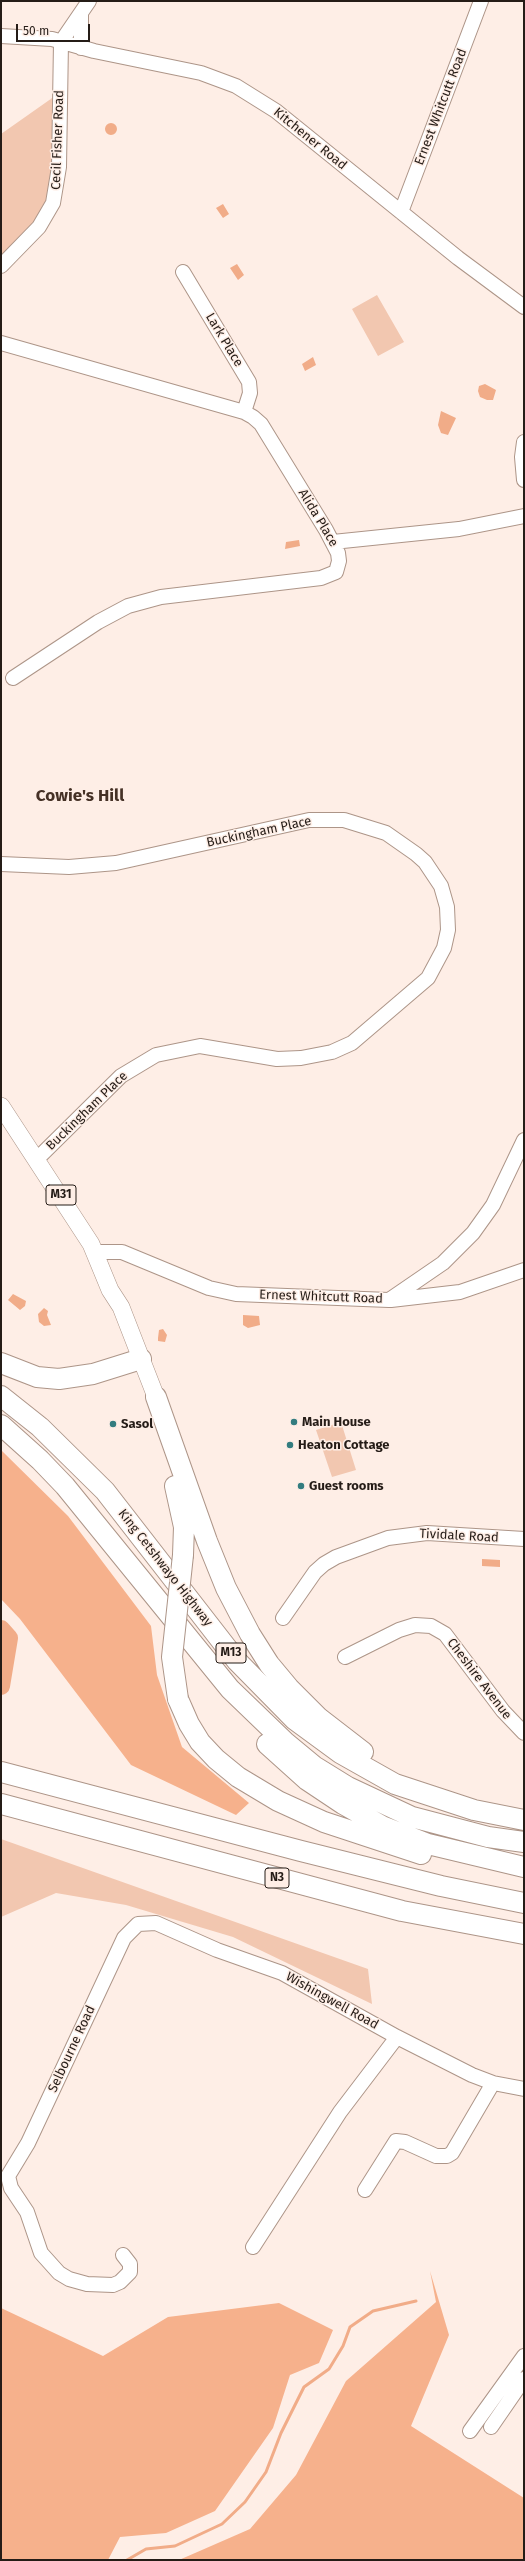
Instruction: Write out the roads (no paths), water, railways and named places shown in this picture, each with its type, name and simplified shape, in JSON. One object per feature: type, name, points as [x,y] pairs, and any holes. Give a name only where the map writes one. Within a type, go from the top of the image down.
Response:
[{"type":"highway","points":[[1,1363],[37,1376],[60,1379],[93,1374],[136,1360]]},
{"type":"highway","name":"King Cetshwayo Highway","points":[[1,1396],[40,1427],[105,1491],[237,1661],[295,1720],[346,1757],[396,1784],[474,1810],[524,1820]]},
{"type":"highway","points":[[152,1399],[170,1463],[181,1507],[184,1527],[183,1555],[172,1657],[178,1699],[188,1724],[216,1759],[238,1777],[278,1801],[324,1822],[417,1853],[499,1868],[524,1868]]},
{"type":"highway","points":[[152,1399],[226,1588],[250,1634],[269,1664],[289,1688],[342,1737],[395,1772],[427,1787],[481,1806],[524,1814]]},
{"type":"highway","name":"King Cetshwayo Highway","points":[[1,1425],[40,1460],[92,1517],[230,1689],[264,1725],[314,1766],[348,1787],[412,1816],[481,1835],[524,1842]]},
{"type":"highway","points":[[92,1517],[111,1548],[219,1695],[246,1724],[307,1780],[343,1804],[404,1835],[456,1852],[524,1868]]},
{"type":"highway","points":[[1,1772],[441,1886],[524,1903]]},
{"type":"highway","name":"N3","points":[[1,1804],[402,1911],[524,1934]]},
{"type":"main road","name":"M31","points":[[1,1106],[37,1159],[95,1252],[110,1290],[112,1310],[136,1360],[152,1399]]},
{"type":"street","points":[[61,42],[89,1]]},
{"type":"street","name":"Ernest Whitcutt Road","points":[[401,212],[481,1]]},
{"type":"street","points":[[80,15],[81,48]]},
{"type":"street","name":"Kitchener Road","points":[[1,36],[41,37],[81,48],[201,73],[231,83],[276,111],[401,212],[524,307]]},
{"type":"street","name":"Cecil Fisher Road","points":[[1,266],[39,227],[47,216],[57,192],[61,131],[61,42]]},
{"type":"street","name":"Lark Place","points":[[183,272],[249,382],[250,393],[244,412]]},
{"type":"street","name":"Alida Place","points":[[1,344],[244,412],[261,424],[333,542],[338,553],[339,567],[336,572],[330,576],[161,598],[137,603],[98,622],[13,678]]},
{"type":"street","points":[[524,442],[522,457],[524,480]]},
{"type":"street","points":[[333,542],[459,529],[524,516]]},
{"type":"street","name":"Buckingham Place","points":[[1,864],[69,867],[116,863],[309,820],[344,820],[386,833],[416,854],[425,862],[441,886],[447,907],[448,930],[444,948],[428,978],[352,1042],[332,1052],[301,1058],[271,1058],[226,1048],[200,1046],[156,1055],[121,1076],[37,1159]]},
{"type":"street","name":"Ernest Whitcutt Road","points":[[95,1252],[122,1252],[210,1288],[236,1294],[389,1300],[438,1268],[473,1233],[493,1206],[524,1140]]},
{"type":"street","points":[[389,1300],[460,1292],[524,1270]]},
{"type":"street","name":"Tividale Road","points":[[283,1618],[324,1564],[336,1557],[388,1538],[427,1533],[524,1539]]},
{"type":"street","name":"Cheshire Avenue","points":[[345,1658],[399,1630],[415,1625],[431,1626],[445,1634],[503,1711],[524,1734]]},
{"type":"street","name":"Wishingwell Road","points":[[138,1924],[156,1923],[217,1950],[282,1973],[397,2037],[472,2075],[493,2083],[524,2089]]},
{"type":"street","name":"Selbourne Road","points":[[123,2255],[130,2264],[130,2272],[120,2282],[113,2285],[86,2284],[69,2279],[59,2273],[41,2253],[27,2212],[11,2188],[8,2176],[28,2143],[124,1938],[138,1924]]},
{"type":"street","points":[[253,2247],[340,2112],[397,2037]]},
{"type":"street","points":[[364,2190],[396,2141],[405,2142],[436,2156],[447,2156],[452,2153],[493,2083]]},
{"type":"street","points":[[470,2431],[524,2356]]},
{"type":"street","points":[[491,2427],[524,2379]]},
{"type":"waterway","points":[[1,1629],[9,1638],[1,1686]]},
{"type":"waterway","points":[[127,2560],[146,2549],[175,2546],[222,2524],[245,2502],[266,2472],[281,2433],[304,2387],[329,2369],[343,2346],[350,2327],[373,2311],[416,2301]]},
{"type":"place","name":"Main House","points":[[294,1422]]},
{"type":"place","name":"Sasol","points":[[113,1424]]},
{"type":"place","name":"Heaton Cottage","points":[[290,1445]]},
{"type":"place","name":"Guest rooms","points":[[301,1486]]},
{"type":"district","name":"Cowie's Hill","points":[[80,796]]}]
